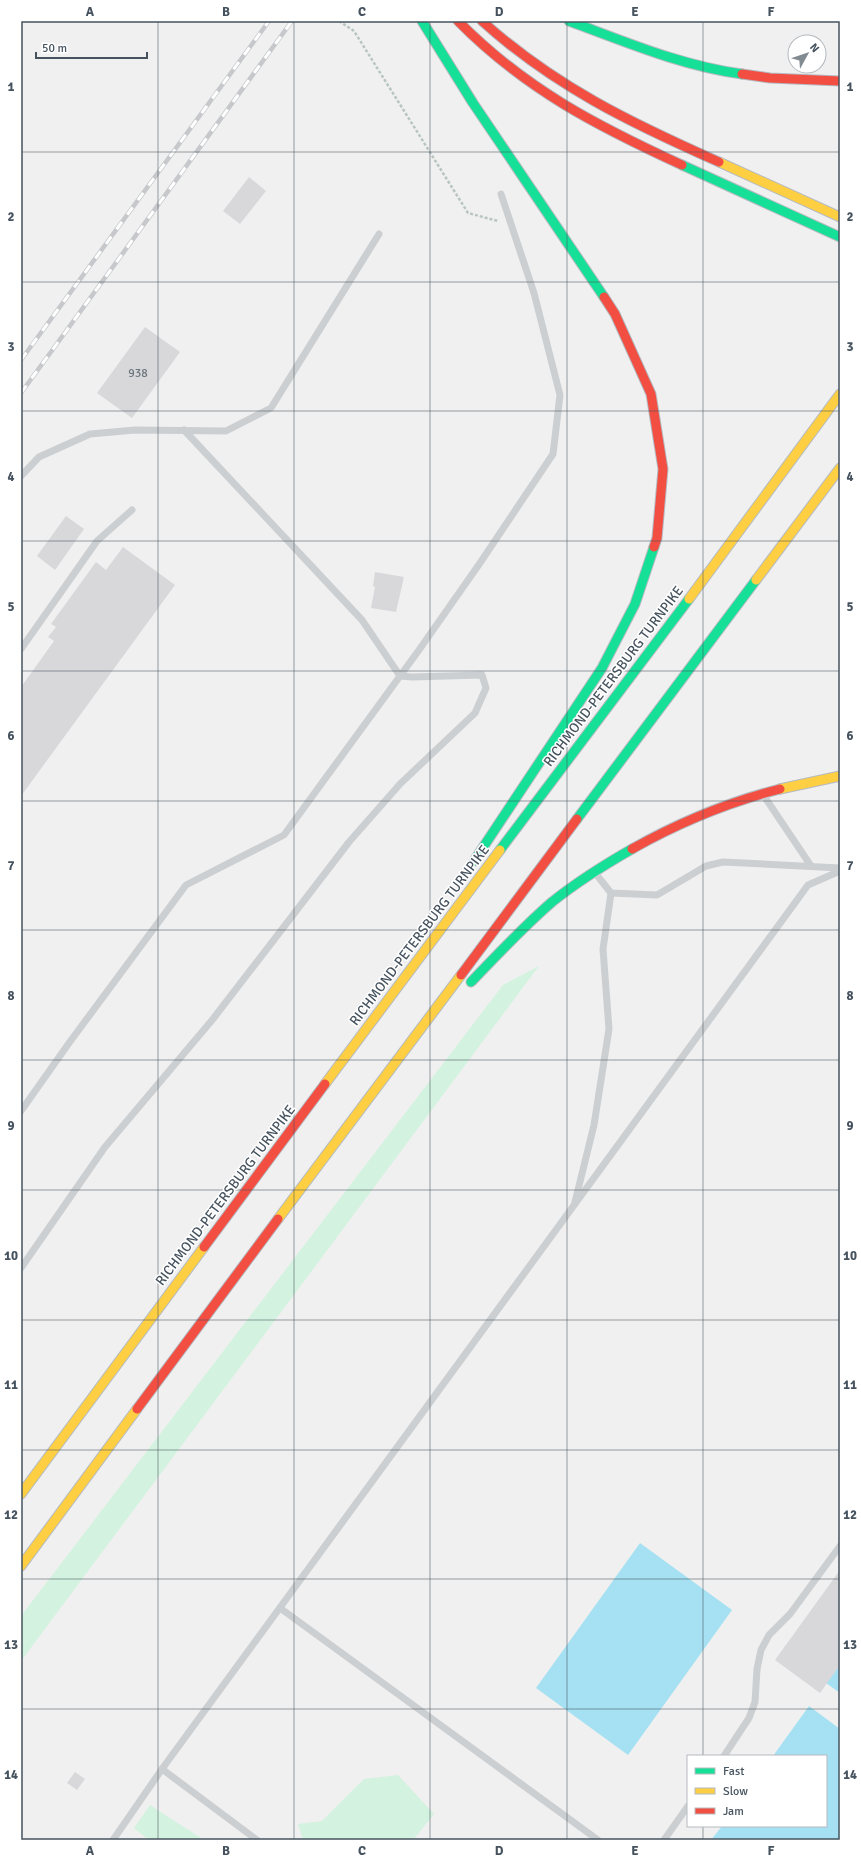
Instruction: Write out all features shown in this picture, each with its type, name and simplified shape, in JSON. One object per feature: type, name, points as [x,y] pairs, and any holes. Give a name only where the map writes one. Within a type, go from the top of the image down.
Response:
[{"type":"highway","points":[[422,21],[473,103],[615,314],[630,340],[643,368],[652,395],[663,449],[664,472],[662,507],[658,536],[639,594],[624,628],[590,688],[467,872]]},
{"type":"highway","points":[[458,21],[485,48],[521,76],[575,112],[652,151],[840,237]]},
{"type":"highway","points":[[482,21],[532,63],[561,84],[594,103],[661,136],[840,217]]},
{"type":"highway","points":[[569,21],[661,55],[720,71],[770,78],[840,82]]},
{"type":"highway","name":"RICHMOND-PETERSBURG TURNPIKE","points":[[21,1494],[395,989],[674,619],[840,394]]},
{"type":"highway","points":[[21,1566],[840,468]]},
{"type":"highway","points":[[383,1079],[462,991],[511,940],[548,907],[594,872],[652,838],[687,821],[717,809],[763,794],[840,776]]},
{"type":"highway","points":[[395,989],[447,904]]},
{"type":"lane","points":[[21,1111],[69,1043],[186,885],[284,835],[480,563],[553,454],[560,395],[534,293],[500,194]]},
{"type":"lane","points":[[21,476],[39,457],[90,434],[135,430],[226,431],[271,408],[379,234]]},
{"type":"lane","points":[[184,430],[362,620],[400,676]]},
{"type":"lane","points":[[21,649],[97,541],[132,510]]},
{"type":"lane","points":[[21,1268],[105,1147],[213,1019],[349,842],[400,784],[475,713],[486,688],[482,675],[400,676]]},
{"type":"lane","points":[[763,794],[811,866]]},
{"type":"lane","points":[[611,893],[657,895],[706,866],[724,862],[840,868]]},
{"type":"lane","points":[[113,1840],[162,1769],[808,885],[840,871]]},
{"type":"lane","points":[[574,1206],[594,1125],[609,1029],[603,949],[611,893],[594,872]]},
{"type":"lane","points":[[725,1755],[751,1712],[755,1702],[757,1669],[761,1650],[769,1635],[790,1614],[840,1546]]},
{"type":"lane","points":[[280,1608],[598,1840]]},
{"type":"lane","points":[[162,1769],[257,1840]]},
{"type":"lane","points":[[664,1840],[687,1807]]},
{"type":"path","points":[[339,21],[354,31],[468,213],[511,224]]},
{"type":"green space","points":[[539,966],[21,1661],[21,1616],[503,985]]},
{"type":"green space","points":[[398,1775],[434,1814],[413,1840],[303,1840],[298,1824],[322,1821],[364,1779]]},
{"type":"green space","points":[[150,1805],[204,1840],[149,1840],[134,1828]]},
{"type":"water","points":[[640,1543],[732,1610],[628,1755],[536,1688]]},
{"type":"water","points":[[840,1665],[840,1693],[826,1683]]},
{"type":"water","points":[[809,1706],[840,1729],[840,1840],[711,1840],[721,1827],[827,1827],[827,1755],[774,1755]]},
{"type":"building","points":[[249,177],[266,191],[240,224],[223,211]]},
{"type":"building","points":[[145,327],[180,352],[132,418],[97,393]]},
{"type":"building","points":[[66,516],[84,529],[55,570],[37,556]]},
{"type":"building","points":[[123,547],[175,585],[21,796],[21,687],[54,641],[48,637],[56,627],[51,624],[96,562],[106,570]]},
{"type":"building","points":[[375,572],[404,577],[396,612],[371,608],[375,587],[373,586]]},
{"type":"building","points":[[840,1570],[840,1665],[820,1693],[775,1660]]},
{"type":"building","points":[[75,1772],[85,1779],[77,1790],[67,1783]]},
{"type":"railway","points":[[21,360],[269,21]]},
{"type":"railway","points":[[21,393],[292,21]]},
{"type":"traffic: fast","points":[[422,21],[473,103],[604,297]]},
{"type":"traffic: fast","points":[[569,21],[676,59],[742,74]]},
{"type":"traffic: fast","points":[[682,165],[840,237]]},
{"type":"traffic: fast","points":[[474,861],[602,668],[635,604],[654,547]]},
{"type":"traffic: fast","points":[[577,819],[756,580]]},
{"type":"traffic: fast","points":[[500,850],[689,599]]},
{"type":"traffic: fast","points":[[471,982],[520,931],[552,902],[591,874],[632,849]]},
{"type":"traffic: slow","points":[[719,162],[840,217]]},
{"type":"traffic: slow","points":[[689,599],[840,394]]},
{"type":"traffic: slow","points":[[756,580],[840,468]]},
{"type":"traffic: slow","points":[[780,789],[840,776]]},
{"type":"traffic: slow","points":[[325,1084],[500,850]]},
{"type":"traffic: slow","points":[[278,1219],[461,975]]},
{"type":"traffic: slow","points":[[21,1494],[204,1247]]},
{"type":"traffic: slow","points":[[21,1566],[137,1409]]},
{"type":"traffic: jam","points":[[458,21],[509,67],[563,104],[621,136],[682,165]]},
{"type":"traffic: jam","points":[[482,21],[509,44],[565,84],[655,133],[719,162]]},
{"type":"traffic: jam","points":[[742,74],[770,78],[840,81]]},
{"type":"traffic: jam","points":[[604,297],[615,314],[651,394],[663,469],[657,538],[654,547]]},
{"type":"traffic: jam","points":[[632,849],[667,830],[704,814],[742,800],[780,789]]},
{"type":"traffic: jam","points":[[461,975],[577,819]]},
{"type":"traffic: jam","points":[[204,1247],[325,1084]]},
{"type":"traffic: jam","points":[[137,1409],[278,1219]]}]
